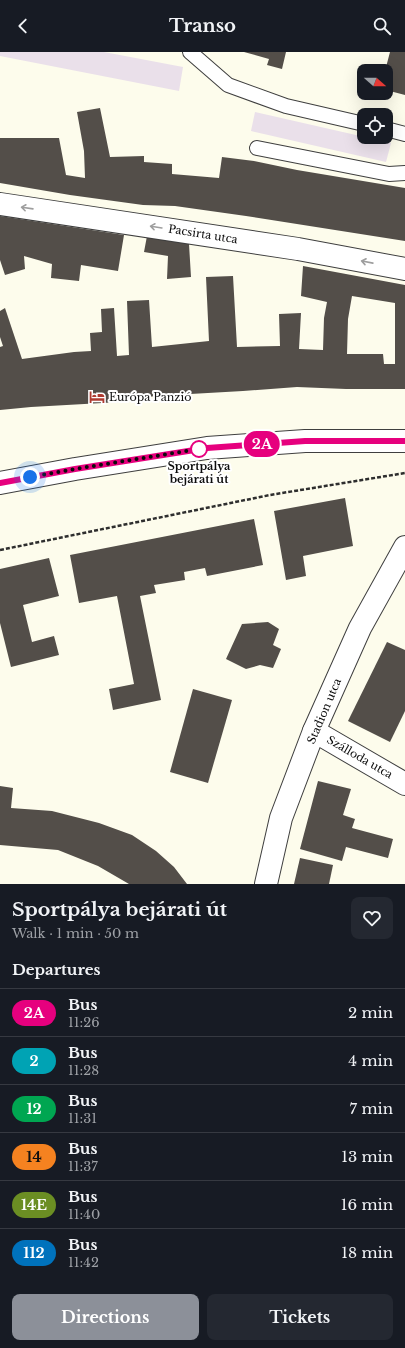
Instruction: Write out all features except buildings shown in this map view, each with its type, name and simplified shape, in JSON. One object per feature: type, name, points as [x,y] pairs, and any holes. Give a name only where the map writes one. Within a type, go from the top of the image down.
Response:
[{"type":"street","name":"Pacsirta utca","points":[[0,204],[298,249],[405,269]]},
{"type":"street","points":[[0,483],[75,469],[207,448],[305,441],[405,440]]},
{"type":"street","name":"Stadion utca","points":[[266,884],[281,818],[314,731],[360,628],[405,547]]},
{"type":"street","name":"Szálloda utca","points":[[314,731],[405,784]]},
{"type":"lane","points":[[190,52],[228,85],[286,106],[357,122]]},
{"type":"lane","points":[[393,131],[405,134]]},
{"type":"lane","points":[[257,148],[389,174],[405,173]]},
{"type":"path","points":[[0,550],[270,495],[405,473]]},
{"type":"shaded area","points":[[0,52],[104,52],[183,67],[179,91],[0,56]]},
{"type":"shaded area","points":[[255,112],[357,135],[357,144],[391,144],[386,162],[251,131]]},
{"type":"bus line","name":"2A","points":[[0,483],[75,469],[207,448],[305,441],[405,441]]},
{"type":"place","name":"Európa Panzió","points":[[97,397]]},
{"type":"place","name":"Sportpálya bejárati út","points":[[199,449]]},
{"type":"route","points":[[30,477],[199,449]]}]
